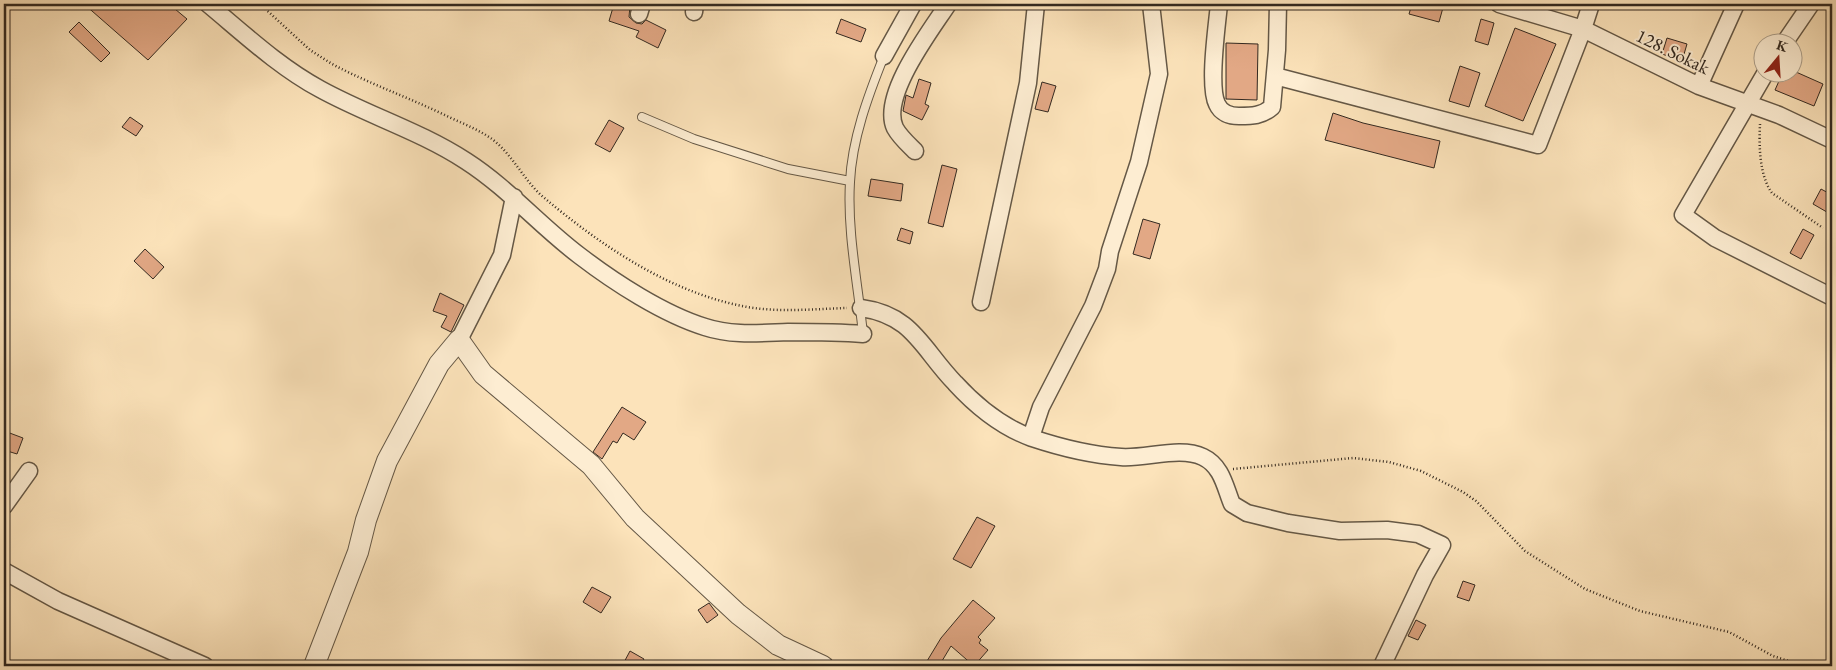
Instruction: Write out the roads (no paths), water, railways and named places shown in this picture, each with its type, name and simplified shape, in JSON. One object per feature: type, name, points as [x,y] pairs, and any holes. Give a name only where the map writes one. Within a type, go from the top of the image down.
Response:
[{"type":"street","points":[[208,4],[302,78],[335,98],[391,121],[445,148],[488,175],[579,255],[632,291],[675,314],[705,327],[743,334],[832,331],[863,334]]},
{"type":"street","points":[[884,56],[912,4]]},
{"type":"street","points":[[915,151],[905,142],[894,126],[893,106],[906,71],[948,4]]},
{"type":"street","points":[[982,302],[1028,83],[1036,4]]},
{"type":"street","points":[[1031,438],[1041,407],[1093,306],[1105,274],[1110,251],[1139,162],[1159,74],[1151,4]]},
{"type":"street","points":[[1219,4],[1213,59],[1216,103],[1222,112],[1233,116],[1265,114],[1272,107],[1278,4]]},
{"type":"street","name":"128. Sokak","points":[[1499,4],[1583,30],[1699,86],[1779,115],[1832,140]]},
{"type":"street","points":[[1275,76],[1538,145],[1583,30],[1591,4]]},
{"type":"street","points":[[1699,86],[1736,4]]},
{"type":"street","points":[[1792,32],[1811,4]]},
{"type":"street","points":[[1759,82],[1745,104],[1683,215],[1715,238],[1832,296]]},
{"type":"street","points":[[314,666],[358,552],[366,520],[387,461],[439,364],[459,340],[497,267],[506,242],[514,197]]},
{"type":"street","points":[[860,308],[889,314],[903,323],[974,402],[995,419],[1031,438],[1115,457],[1192,453],[1204,457],[1218,470],[1232,504],[1247,513],[1340,531],[1387,530],[1418,534],[1442,545],[1425,575],[1382,666]]},
{"type":"street","points":[[459,340],[483,374],[591,465],[635,518],[738,614],[778,645],[823,666]]},
{"type":"street","points":[[4,506],[29,471]]},
{"type":"street","points":[[4,571],[58,601],[205,666]]},
{"type":"lane","points":[[863,334],[852,223],[850,181],[862,122],[884,56]]},
{"type":"lane","points":[[642,117],[694,140],[816,176],[850,181]]}]
